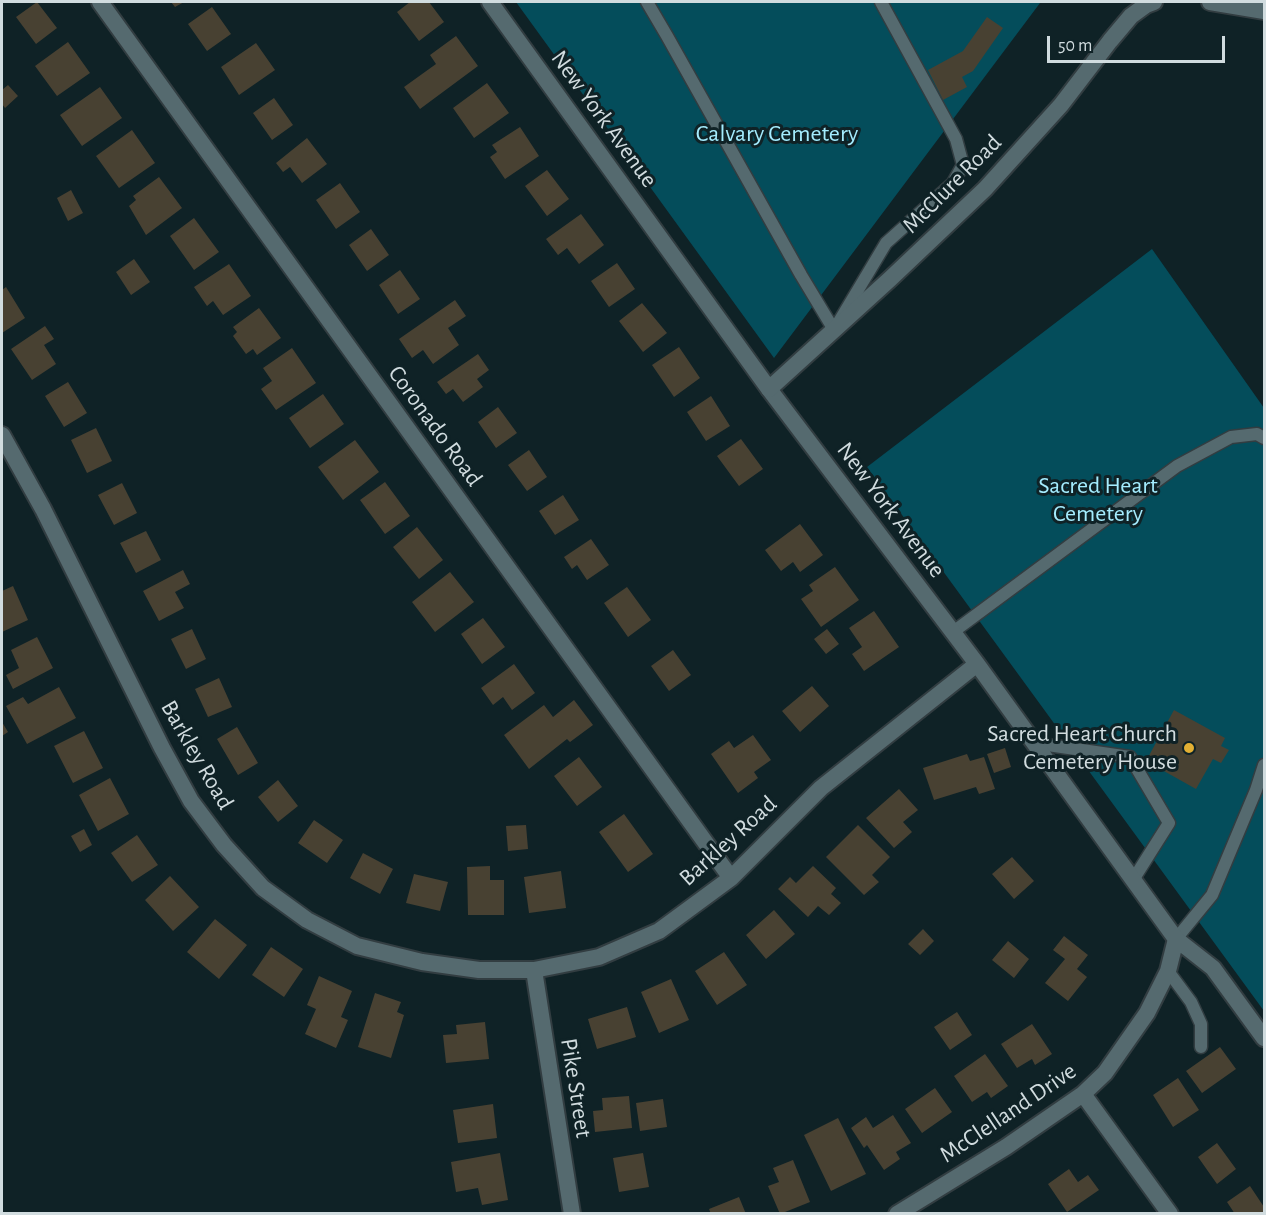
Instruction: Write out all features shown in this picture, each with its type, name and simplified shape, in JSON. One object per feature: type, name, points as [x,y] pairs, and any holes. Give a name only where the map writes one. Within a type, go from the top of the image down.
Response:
[{"type":"street","name":"Coronado Road","points":[[100,2],[731,878]]},
{"type":"street","name":"New York Avenue","points":[[490,2],[769,389],[953,632],[1176,939],[1213,968],[1264,1038]]},
{"type":"street","points":[[1209,2],[1264,11]]},
{"type":"street","name":"McClure Road","points":[[769,389],[985,189],[1061,105],[1131,16],[1148,3]]},
{"type":"street","name":"Barkley Road","points":[[2,435],[43,509],[190,801],[224,844],[263,888],[307,920],[357,946],[422,962],[479,970],[534,970],[599,957],[659,931],[731,878],[820,788],[976,664]]},
{"type":"street","name":"McClelland Drive","points":[[897,1214],[1006,1147],[1083,1094],[1105,1073],[1147,1013],[1168,971],[1176,939]]},
{"type":"street","name":"Pike Street","points":[[534,970],[572,1214]]},
{"type":"street","points":[[1083,1094],[1170,1214]]},
{"type":"lane","points":[[647,2],[834,330],[886,243],[953,183],[963,165],[956,139],[881,2]]},
{"type":"lane","points":[[953,632],[1177,466],[1231,437],[1257,434],[1264,438]]},
{"type":"lane","points":[[1034,743],[1130,757],[1169,823],[1133,880]]},
{"type":"lane","points":[[1176,939],[1212,895],[1256,790],[1264,765]]},
{"type":"lane","points":[[1168,971],[1191,1002],[1201,1024],[1201,1047]]},
{"type":"green space","name":"Calvary Cemetery","points":[[516,2],[1039,2],[1040,3],[774,358]]},
{"type":"green space","name":"Sacred Heart Cemetery","points":[[1152,249],[1264,408],[1264,1011],[867,467]]},
{"type":"building","points":[[37,2],[57,28],[36,44],[16,17]]},
{"type":"building","points":[[171,2],[184,2],[175,7]]},
{"type":"building","points":[[410,2],[429,2],[444,22],[419,41],[397,12]]},
{"type":"building","points":[[212,7],[231,34],[207,51],[188,24]]},
{"type":"building","points":[[987,17],[1003,28],[973,71],[962,77],[967,87],[943,100],[928,70],[963,51]]},
{"type":"building","points":[[456,36],[478,66],[420,109],[404,87],[436,64],[430,55]]},
{"type":"building","points":[[68,42],[90,73],[57,96],[35,66]]},
{"type":"building","points":[[256,43],[275,70],[239,95],[221,67]]},
{"type":"building","points":[[487,83],[509,113],[474,138],[453,108]]},
{"type":"building","points":[[8,85],[18,96],[5,108],[2,104],[2,90]]},
{"type":"building","points":[[100,87],[122,118],[82,146],[60,115]]},
{"type":"building","points":[[274,98],[293,125],[272,140],[253,113]]},
{"type":"building","points":[[520,127],[539,156],[505,179],[490,157],[497,152],[492,145]]},
{"type":"building","points":[[132,130],[155,163],[119,188],[96,156]]},
{"type":"building","points":[[307,138],[327,164],[302,183],[290,167],[283,172],[276,163]]},
{"type":"building","points":[[547,170],[569,199],[547,216],[525,186]]},
{"type":"building","points":[[159,177],[182,208],[146,235],[129,206],[136,200],[133,196]]},
{"type":"building","points":[[340,183],[360,212],[336,229],[316,200]]},
{"type":"building","points":[[71,190],[83,213],[68,221],[57,198]]},
{"type":"building","points":[[581,214],[604,245],[579,264],[567,248],[558,255],[546,239]]},
{"type":"building","points":[[194,218],[219,252],[194,270],[170,236]]},
{"type":"building","points":[[371,229],[389,255],[367,271],[349,245]]},
{"type":"building","points":[[134,259],[150,282],[131,295],[116,272]]},
{"type":"building","points":[[617,263],[635,289],[609,307],[591,281]]},
{"type":"building","points":[[229,264],[251,296],[223,315],[213,301],[207,306],[194,287]]},
{"type":"building","points":[[400,270],[420,299],[398,314],[379,285]]},
{"type":"building","points":[[6,287],[25,318],[2,333],[2,290]]},
{"type":"building","points":[[455,300],[466,316],[448,328],[459,345],[433,364],[423,350],[412,358],[399,339]]},
{"type":"building","points":[[642,303],[667,333],[643,352],[619,321]]},
{"type":"building","points":[[259,308],[281,338],[257,355],[253,349],[246,354],[233,336],[237,332],[233,327]]},
{"type":"building","points":[[45,326],[54,339],[44,345],[56,364],[32,380],[11,349]]},
{"type":"building","points":[[679,347],[700,378],[674,397],[652,365]]},
{"type":"building","points":[[292,348],[316,383],[276,410],[261,389],[272,381],[263,368]]},
{"type":"building","points":[[478,354],[489,370],[477,379],[483,387],[463,402],[453,389],[446,394],[437,382]]},
{"type":"building","points":[[68,382],[87,413],[64,427],[45,396]]},
{"type":"building","points":[[323,394],[344,424],[310,448],[289,418]]},
{"type":"building","points":[[711,396],[730,426],[706,441],[687,412]]},
{"type":"building","points":[[498,407],[517,433],[496,448],[478,422]]},
{"type":"building","points":[[96,428],[112,461],[87,473],[71,440]]},
{"type":"building","points":[[741,439],[763,469],[739,486],[717,456]]},
{"type":"building","points":[[355,440],[379,472],[343,500],[318,467]]},
{"type":"building","points":[[529,450],[547,477],[527,491],[508,465]]},
{"type":"building","points":[[385,482],[410,516],[385,534],[360,500]]},
{"type":"building","points":[[122,483],[137,513],[114,525],[98,495]]},
{"type":"building","points":[[563,495],[579,520],[555,535],[539,511]]},
{"type":"building","points":[[800,524],[823,555],[800,572],[793,562],[781,571],[765,550]]},
{"type":"building","points":[[417,527],[443,560],[419,579],[393,547]]},
{"type":"building","points":[[146,531],[161,560],[136,573],[120,543]]},
{"type":"building","points":[[591,539],[609,565],[587,580],[577,565],[572,569],[564,557]]},
{"type":"building","points":[[835,567],[859,600],[821,627],[801,599],[813,591],[809,585]]},
{"type":"building","points":[[183,570],[190,584],[175,592],[184,608],[159,621],[143,591]]},
{"type":"building","points":[[450,572],[474,602],[435,632],[412,602]]},
{"type":"building","points":[[13,586],[28,620],[2,632],[2,591]]},
{"type":"building","points":[[627,587],[651,620],[628,637],[604,603]]},
{"type":"building","points":[[874,611],[899,647],[864,671],[852,654],[862,647],[849,628]]},
{"type":"building","points":[[483,618],[505,647],[482,664],[461,634]]},
{"type":"building","points":[[192,629],[206,659],[186,669],[171,639]]},
{"type":"building","points":[[827,629],[839,644],[826,654],[814,639]]},
{"type":"building","points":[[37,637],[53,668],[13,689],[6,675],[19,668],[11,650]]},
{"type":"building","points":[[673,650],[691,675],[669,691],[651,666]]},
{"type":"building","points":[[514,664],[535,693],[512,710],[503,697],[493,705],[481,688]]},
{"type":"building","points":[[219,678],[232,707],[208,717],[195,689]]},
{"type":"building","points":[[812,686],[829,706],[800,732],[782,711]]},
{"type":"building","points":[[59,687],[76,718],[27,744],[6,706],[23,697],[28,704]]},
{"type":"building","points":[[574,700],[593,725],[570,742],[567,739],[529,769],[504,735],[544,705],[553,717]]},
{"type":"building","name":"Sacred Heart Church Cemetery House","points":[[1174,710],[1225,738],[1221,746],[1229,750],[1221,763],[1213,759],[1196,789],[1146,761]]},
{"type":"building","points":[[2,722],[8,732],[2,736]]},
{"type":"building","points":[[237,727],[258,763],[238,775],[217,739]]},
{"type":"building","points":[[84,731],[103,768],[73,783],[54,746]]},
{"type":"building","points":[[753,735],[771,760],[754,772],[758,778],[738,793],[711,754],[729,741],[734,748]]},
{"type":"building","points":[[1005,748],[1011,767],[994,773],[987,754]]},
{"type":"building","points":[[967,754],[970,761],[984,757],[995,789],[979,794],[976,787],[934,800],[923,768]]},
{"type":"building","points":[[579,757],[602,787],[577,806],[554,776]]},
{"type":"building","points":[[110,778],[129,814],[98,831],[79,795]]},
{"type":"building","points":[[278,780],[298,806],[278,822],[258,797]]},
{"type":"building","points":[[899,789],[918,810],[903,822],[912,832],[894,848],[866,818]]},
{"type":"building","points":[[624,814],[653,854],[628,872],[599,832]]},
{"type":"building","points":[[314,820],[343,840],[327,863],[298,843]]},
{"type":"building","points":[[526,825],[528,849],[508,851],[506,826]]},
{"type":"building","points":[[858,825],[890,857],[872,875],[879,882],[864,895],[826,857]]},
{"type":"building","points":[[84,829],[92,845],[80,852],[71,836]]},
{"type":"building","points":[[137,835],[158,865],[132,882],[111,853]]},
{"type":"building","points":[[363,853],[393,869],[380,894],[350,878]]},
{"type":"building","points":[[1012,857],[1034,881],[1014,899],[992,874]]},
{"type":"building","points":[[490,866],[490,880],[504,880],[504,915],[468,915],[467,867]]},
{"type":"building","points":[[813,866],[836,888],[831,894],[841,903],[829,915],[818,906],[808,917],[778,889],[790,877],[796,883]]},
{"type":"building","points":[[561,871],[566,908],[529,913],[524,877]]},
{"type":"building","points":[[414,874],[448,882],[440,911],[406,903]]},
{"type":"building","points":[[170,876],[199,907],[173,931],[145,900]]},
{"type":"building","points":[[774,910],[795,934],[766,959],[746,935]]},
{"type":"building","points":[[215,919],[247,945],[219,979],[187,952]]},
{"type":"building","points":[[923,929],[934,941],[920,955],[908,944]]},
{"type":"building","points":[[1064,936],[1088,955],[1077,969],[1087,977],[1068,1001],[1045,983],[1065,959],[1053,950]]},
{"type":"building","points":[[1008,941],[1029,959],[1014,978],[992,960]]},
{"type":"building","points":[[271,947],[303,969],[284,997],[252,975]]},
{"type":"building","points":[[724,952],[747,985],[717,1005],[695,971]]},
{"type":"building","points":[[319,976],[352,991],[341,1017],[348,1020],[336,1048],[305,1034],[316,1009],[307,1005]]},
{"type":"building","points":[[671,979],[689,1020],[659,1033],[641,992]]},
{"type":"building","points":[[375,993],[401,1002],[397,1012],[404,1015],[391,1058],[358,1047]]},
{"type":"building","points":[[627,1007],[636,1037],[597,1049],[588,1019]]},
{"type":"building","points":[[957,1012],[972,1035],[950,1050],[934,1027]]},
{"type":"building","points":[[485,1022],[489,1059],[446,1063],[443,1035],[457,1034],[456,1025]]},
{"type":"building","points":[[1032,1024],[1052,1054],[1035,1065],[1032,1059],[1017,1068],[1001,1044]]},
{"type":"building","points":[[1220,1047],[1236,1069],[1202,1093],[1186,1071]]},
{"type":"building","points":[[985,1054],[1008,1086],[991,1098],[987,1092],[972,1102],[954,1076]]},
{"type":"building","points":[[1178,1078],[1199,1110],[1173,1127],[1153,1095]]},
{"type":"building","points":[[935,1088],[952,1112],[922,1133],[905,1109]]},
{"type":"building","points":[[629,1096],[632,1128],[595,1132],[593,1111],[603,1110],[602,1098]]},
{"type":"building","points":[[663,1099],[667,1127],[640,1131],[636,1103]]},
{"type":"building","points":[[493,1104],[497,1138],[458,1143],[453,1110]]},
{"type":"building","points":[[893,1115],[911,1143],[896,1152],[900,1159],[884,1170],[867,1145],[864,1148],[851,1128],[866,1117],[873,1128]]},
{"type":"building","points":[[838,1118],[866,1174],[831,1191],[804,1135]]},
{"type":"building","points":[[1217,1143],[1236,1169],[1217,1184],[1198,1157]]},
{"type":"building","points":[[500,1153],[508,1200],[482,1205],[478,1188],[456,1192],[451,1162]]},
{"type":"building","points":[[643,1153],[649,1187],[619,1192],[613,1158]]},
{"type":"building","points":[[793,1160],[810,1202],[780,1214],[768,1186],[779,1182],[773,1168]]},
{"type":"building","points":[[1069,1169],[1078,1182],[1088,1175],[1099,1190],[1067,1212],[1048,1184]]},
{"type":"building","points":[[1250,1186],[1264,1207],[1264,1214],[1235,1214],[1227,1202]]},
{"type":"building","points":[[739,1197],[746,1214],[711,1214],[709,1209]]},
{"type":"place","name":"Sacred Heart Church Cemetery House","points":[[1189,748]]}]
